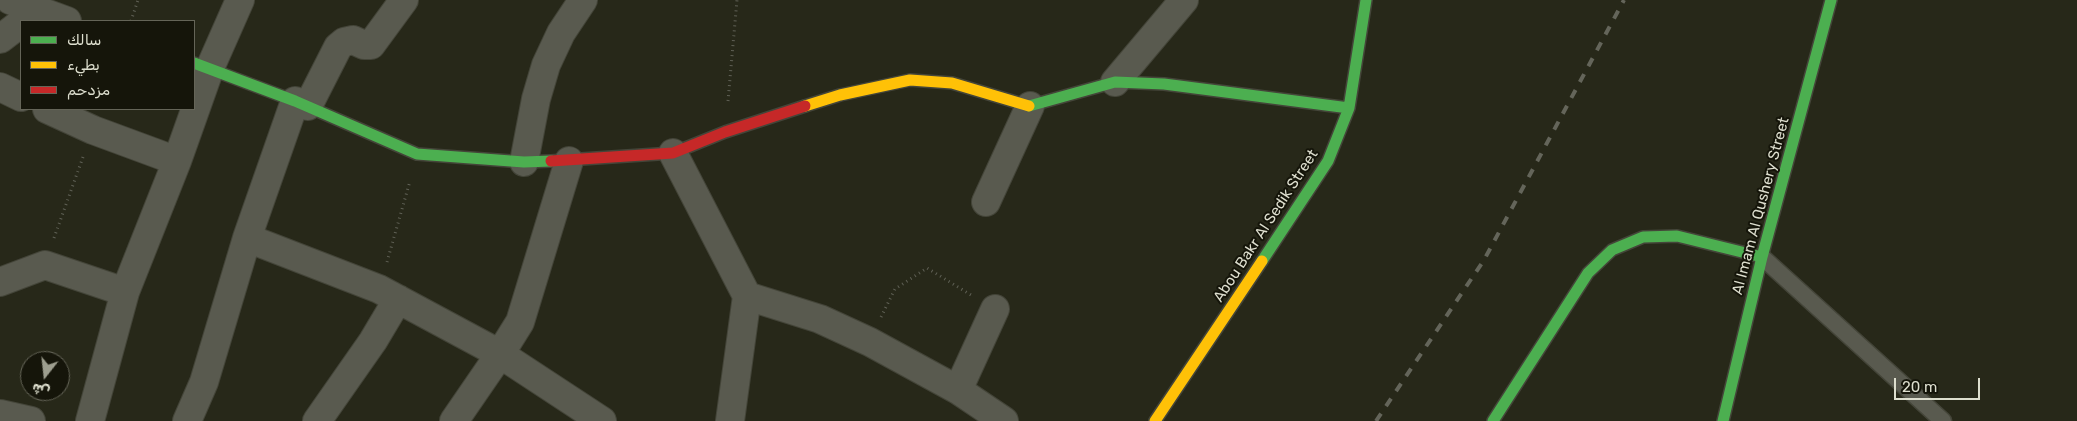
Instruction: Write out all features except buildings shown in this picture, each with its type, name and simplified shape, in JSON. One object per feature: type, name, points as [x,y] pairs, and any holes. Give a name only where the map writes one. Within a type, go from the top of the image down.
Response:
[{"type":"street","points":[[10,0],[28,18],[54,20]]},
{"type":"street","points":[[195,92],[202,65],[240,0]]},
{"type":"street","points":[[187,421],[204,382],[247,238],[302,104],[338,47],[344,42],[353,40],[364,45],[371,45],[404,0]]},
{"type":"street","points":[[524,162],[536,99],[546,65],[561,33],[583,0]]},
{"type":"street","points":[[1115,82],[1184,0]]},
{"type":"street","name":"Abou Bakr Al Sedik Street","points":[[1155,421],[1328,161],[1349,108],[1366,0]]},
{"type":"street","name":"Al Imam Al Qushery Street","points":[[1723,421],[1762,257],[1831,0]]},
{"type":"street","points":[[0,39],[20,24]]},
{"type":"street","points":[[202,65],[302,104],[417,154],[524,162],[568,161],[673,153],[725,132],[840,95],[910,80],[952,83],[1030,106],[1115,82],[1164,84],[1349,108]]},
{"type":"street","points":[[0,87],[20,97]]},
{"type":"street","points":[[986,202],[1030,106]]},
{"type":"street","points":[[49,110],[93,130],[177,161]]},
{"type":"street","points":[[90,421],[125,292],[177,161],[190,110]]},
{"type":"street","points":[[673,153],[747,296],[730,421]]},
{"type":"street","points":[[454,421],[520,322],[568,161]]},
{"type":"street","points":[[1493,421],[1588,273],[1612,250],[1643,237],[1677,236],[1762,257]]},
{"type":"street","points":[[247,238],[388,294],[500,354],[602,421]]},
{"type":"street","points":[[0,282],[45,265],[125,292]]},
{"type":"street","points":[[318,421],[373,341],[388,294]]},
{"type":"street","points":[[747,296],[820,319],[870,342],[958,390],[1004,421]]},
{"type":"street","points":[[958,390],[995,309]]},
{"type":"street","points":[[0,414],[31,421]]},
{"type":"lane","points":[[1762,257],[1943,421]]},
{"type":"path","points":[[131,20],[138,0]]},
{"type":"path","points":[[725,132],[737,0]]},
{"type":"path","points":[[45,265],[93,130]]},
{"type":"path","points":[[388,294],[417,154]]},
{"type":"path","points":[[870,342],[895,289],[927,268],[995,309]]},
{"type":"railway","points":[[1376,421],[1484,260],[1624,0]]},
{"type":"traffic: fast","points":[[1262,261],[1328,161],[1349,108],[1366,0]]},
{"type":"traffic: fast","points":[[1723,421],[1762,257],[1831,0]]},
{"type":"traffic: fast","points":[[195,63],[295,101],[417,154],[524,162],[551,161]]},
{"type":"traffic: fast","points":[[1029,106],[1115,82],[1164,84],[1349,108]]},
{"type":"traffic: fast","points":[[1493,421],[1588,273],[1612,250],[1643,237],[1677,236],[1762,257]]},
{"type":"traffic: slow","points":[[805,106],[840,95],[910,80],[952,83],[1029,106]]},
{"type":"traffic: slow","points":[[1155,421],[1262,261]]},
{"type":"traffic: jam","points":[[551,161],[673,153],[725,132],[805,106]]}]
